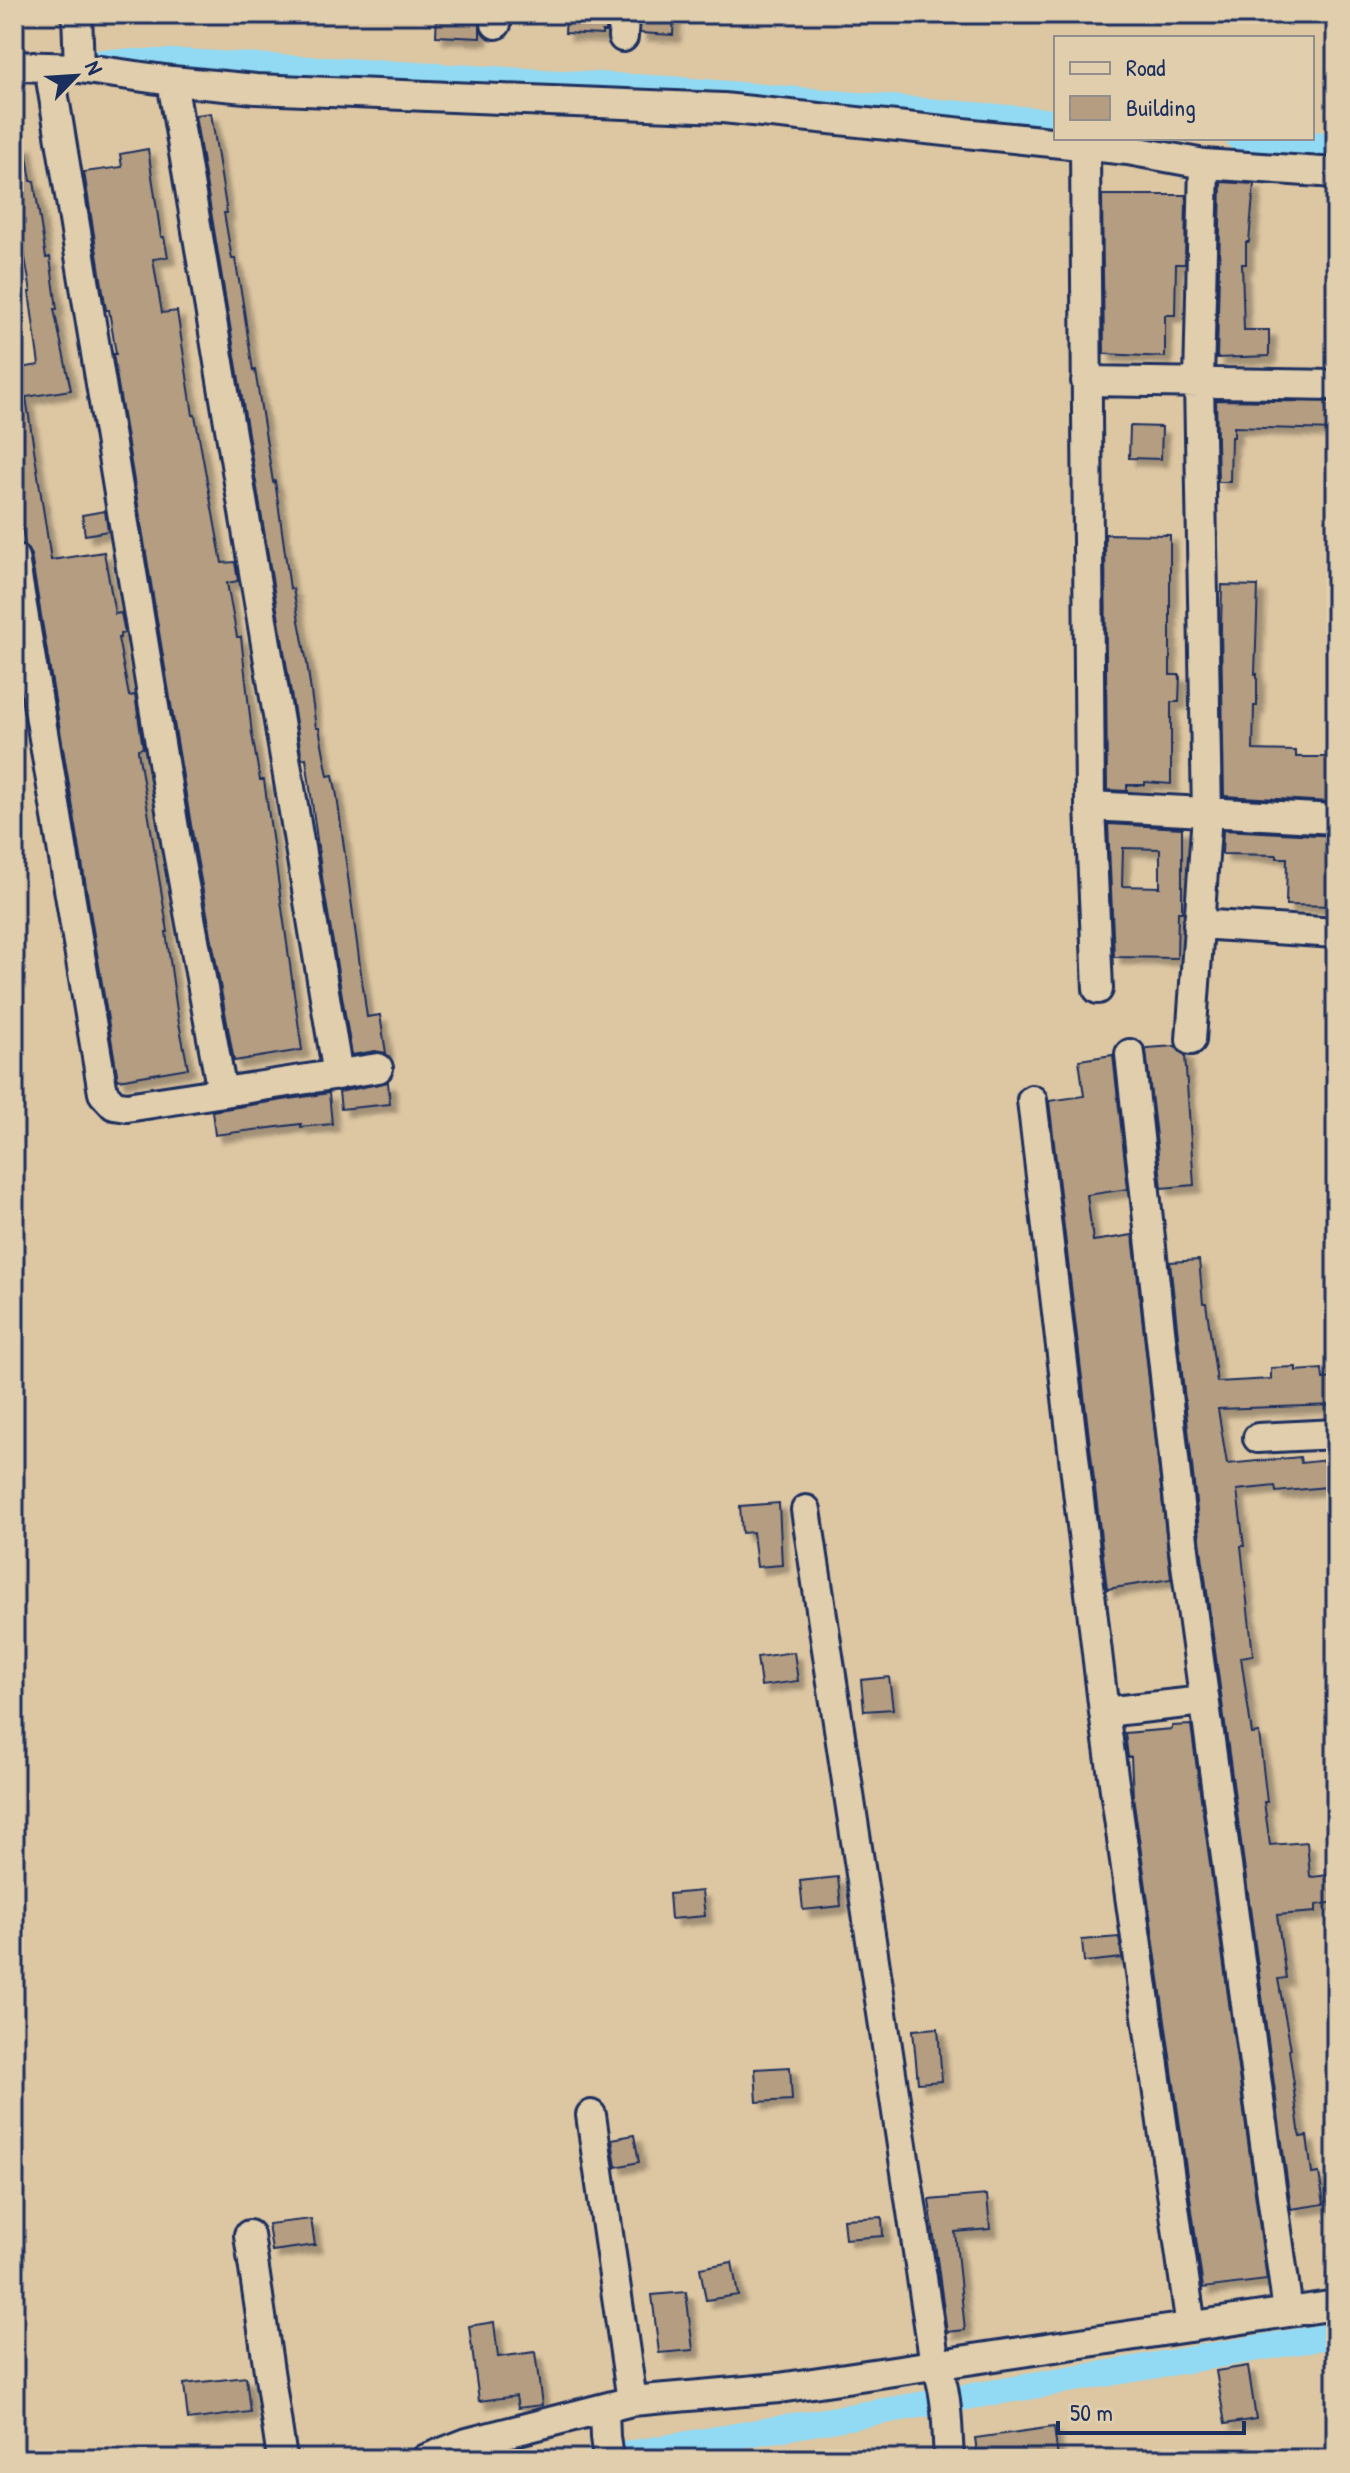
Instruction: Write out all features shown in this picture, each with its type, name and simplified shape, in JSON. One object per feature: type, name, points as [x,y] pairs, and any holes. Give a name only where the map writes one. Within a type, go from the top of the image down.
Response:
[{"type":"street","points":[[77,19],[79,61]]},
{"type":"street","points":[[14,66],[49,67],[79,61],[172,81],[256,89],[723,108],[1085,148],[1128,150],[1204,164],[1336,173]]},
{"type":"street","points":[[49,67],[177,847],[222,1092]]},
{"type":"street","points":[[172,81],[338,1075]]},
{"type":"street","points":[[1085,148],[1090,806],[1098,989]]},
{"type":"street","points":[[1191,1040],[1207,814],[1199,382],[1204,164]]},
{"type":"street","points":[[1086,381],[1336,385]]},
{"type":"street","points":[[14,558],[103,1093],[114,1105],[127,1107],[378,1068]]},
{"type":"street","points":[[1090,806],[1336,819]]},
{"type":"street","points":[[1198,924],[1336,933]]},
{"type":"street","points":[[1130,1054],[1184,1550],[1288,2312]]},
{"type":"street","points":[[1032,1100],[1104,1712],[1191,2327]]},
{"type":"street","points":[[1258,1438],[1336,1434]]},
{"type":"street","points":[[806,1510],[944,2407],[949,2459]]},
{"type":"street","points":[[1104,1712],[1204,1701]]},
{"type":"street","points":[[426,2459],[467,2443],[606,2435],[632,2401],[591,2115]]},
{"type":"street","points":[[249,2235],[282,2459]]},
{"type":"street","points":[[632,2401],[779,2388],[936,2367],[1336,2305]]},
{"type":"building","points":[[437,14],[480,14],[480,38],[436,36]]},
{"type":"building","points":[[566,14],[607,14],[606,32],[602,35],[565,33]]},
{"type":"building","points":[[641,14],[674,14],[673,35],[640,33]]},
{"type":"building","points":[[211,113],[227,213],[224,213],[275,481],[290,589],[293,589],[307,663],[316,728],[319,728],[328,776],[333,775],[337,796],[367,1017],[380,1015],[386,1053],[375,1051],[352,1055],[323,884],[306,758],[302,759],[195,115]]},
{"type":"building","points":[[25,144],[46,258],[50,257],[57,309],[54,309],[71,390],[26,397],[51,560],[104,552],[115,614],[121,613],[125,633],[118,638],[129,696],[135,695],[143,748],[138,751],[188,1068],[118,1080],[31,555],[25,545],[14,470],[14,369],[39,365],[31,292],[14,212],[14,145]]},
{"type":"building","points":[[148,149],[161,237],[164,237],[168,257],[153,259],[162,313],[177,311],[193,415],[222,563],[235,562],[238,581],[227,583],[237,637],[241,637],[260,780],[264,780],[302,1050],[234,1061],[192,831],[84,172],[122,167],[120,154]]},
{"type":"building","points":[[1221,182],[1254,184],[1246,264],[1242,264],[1244,330],[1269,330],[1269,356],[1217,358]]},
{"type":"building","points":[[1102,195],[1186,195],[1185,264],[1176,264],[1175,315],[1165,315],[1165,357],[1104,354]]},
{"type":"building","points":[[1216,400],[1336,402],[1336,430],[1234,427],[1230,482],[1218,482]]},
{"type":"building","points":[[1130,426],[1162,427],[1161,459],[1129,458]]},
{"type":"building","points":[[105,511],[108,531],[85,535],[82,515]]},
{"type":"building","points":[[1105,534],[1170,535],[1170,675],[1180,675],[1179,702],[1171,702],[1171,784],[1145,782],[1145,785],[1127,785],[1127,791],[1107,790]]},
{"type":"building","points":[[1222,585],[1258,586],[1257,706],[1254,706],[1253,750],[1296,751],[1296,757],[1331,757],[1330,802],[1224,796]]},
{"type":"building","points":[[1108,824],[1182,828],[1182,912],[1178,912],[1177,958],[1114,957]],"holes":[[[1123,848],[1160,849],[1160,887],[1122,886]]]},
{"type":"building","points":[[1223,830],[1336,836],[1336,906],[1286,905],[1287,858],[1222,854]]},
{"type":"building","points":[[1175,1046],[1185,1055],[1194,1185],[1162,1188],[1146,1051],[1147,1048]]},
{"type":"building","points":[[1113,1055],[1128,1189],[1087,1195],[1093,1241],[1133,1235],[1171,1579],[1107,1589],[1049,1101],[1084,1096],[1079,1060]]},
{"type":"building","points":[[388,1082],[390,1104],[341,1109],[339,1092]]},
{"type":"building","points":[[329,1093],[332,1124],[301,1127],[301,1124],[215,1135],[212,1111]]},
{"type":"building","points":[[1199,1260],[1217,1382],[1271,1379],[1271,1368],[1296,1367],[1296,1371],[1322,1369],[1323,1379],[1336,1378],[1336,1405],[1218,1409],[1227,1464],[1300,1457],[1301,1463],[1336,1459],[1336,1486],[1276,1492],[1275,1486],[1237,1490],[1253,1655],[1241,1657],[1252,1734],[1259,1733],[1270,1845],[1307,1842],[1310,1876],[1336,1874],[1336,1902],[1316,1905],[1316,1912],[1277,1915],[1286,1978],[1278,1979],[1291,2049],[1300,2137],[1307,2136],[1312,2174],[1319,2173],[1324,2204],[1291,2209],[1201,1548],[1170,1262]]},
{"type":"building","points":[[779,1503],[782,1565],[757,1567],[753,1532],[742,1533],[740,1506]]},
{"type":"building","points":[[794,1652],[798,1681],[761,1686],[757,1657]]},
{"type":"building","points":[[889,1677],[893,1709],[864,1711],[861,1680]]},
{"type":"building","points":[[1191,1725],[1267,2280],[1203,2288],[1133,1796],[1131,1757],[1128,1757],[1125,1733]]},
{"type":"building","points":[[838,1877],[841,1906],[803,1910],[800,1881]]},
{"type":"building","points":[[702,1891],[705,1916],[671,1919],[669,1894]]},
{"type":"building","points":[[1119,1937],[1122,1958],[1084,1962],[1082,1940]]},
{"type":"building","points":[[938,2028],[942,2081],[918,2083],[913,2030]]},
{"type":"building","points":[[790,2067],[792,2100],[757,2102],[755,2069]]},
{"type":"building","points":[[634,2135],[639,2162],[616,2167],[612,2139]]},
{"type":"building","points":[[987,2195],[990,2229],[955,2232],[965,2330],[947,2332],[929,2200]]},
{"type":"building","points":[[882,2217],[883,2236],[845,2239],[843,2219]]},
{"type":"building","points":[[311,2219],[315,2245],[272,2251],[268,2224]]},
{"type":"building","points":[[732,2262],[738,2295],[706,2300],[700,2268]]},
{"type":"building","points":[[686,2292],[693,2350],[659,2353],[652,2295]]},
{"type":"building","points":[[494,2322],[498,2357],[535,2352],[542,2405],[518,2408],[516,2396],[479,2401],[469,2326]]},
{"type":"building","points":[[1248,2366],[1256,2419],[1225,2424],[1216,2371]]},
{"type":"building","points":[[246,2377],[250,2412],[188,2420],[184,2384]]},
{"type":"building","points":[[1054,2427],[1058,2459],[978,2459],[975,2438]]},
{"type":"waterway","points":[[102,62],[183,62],[670,89],[1054,122]]},
{"type":"waterway","points":[[1263,140],[1336,146]]},
{"type":"waterway","points":[[598,2459],[1336,2335]]}]
